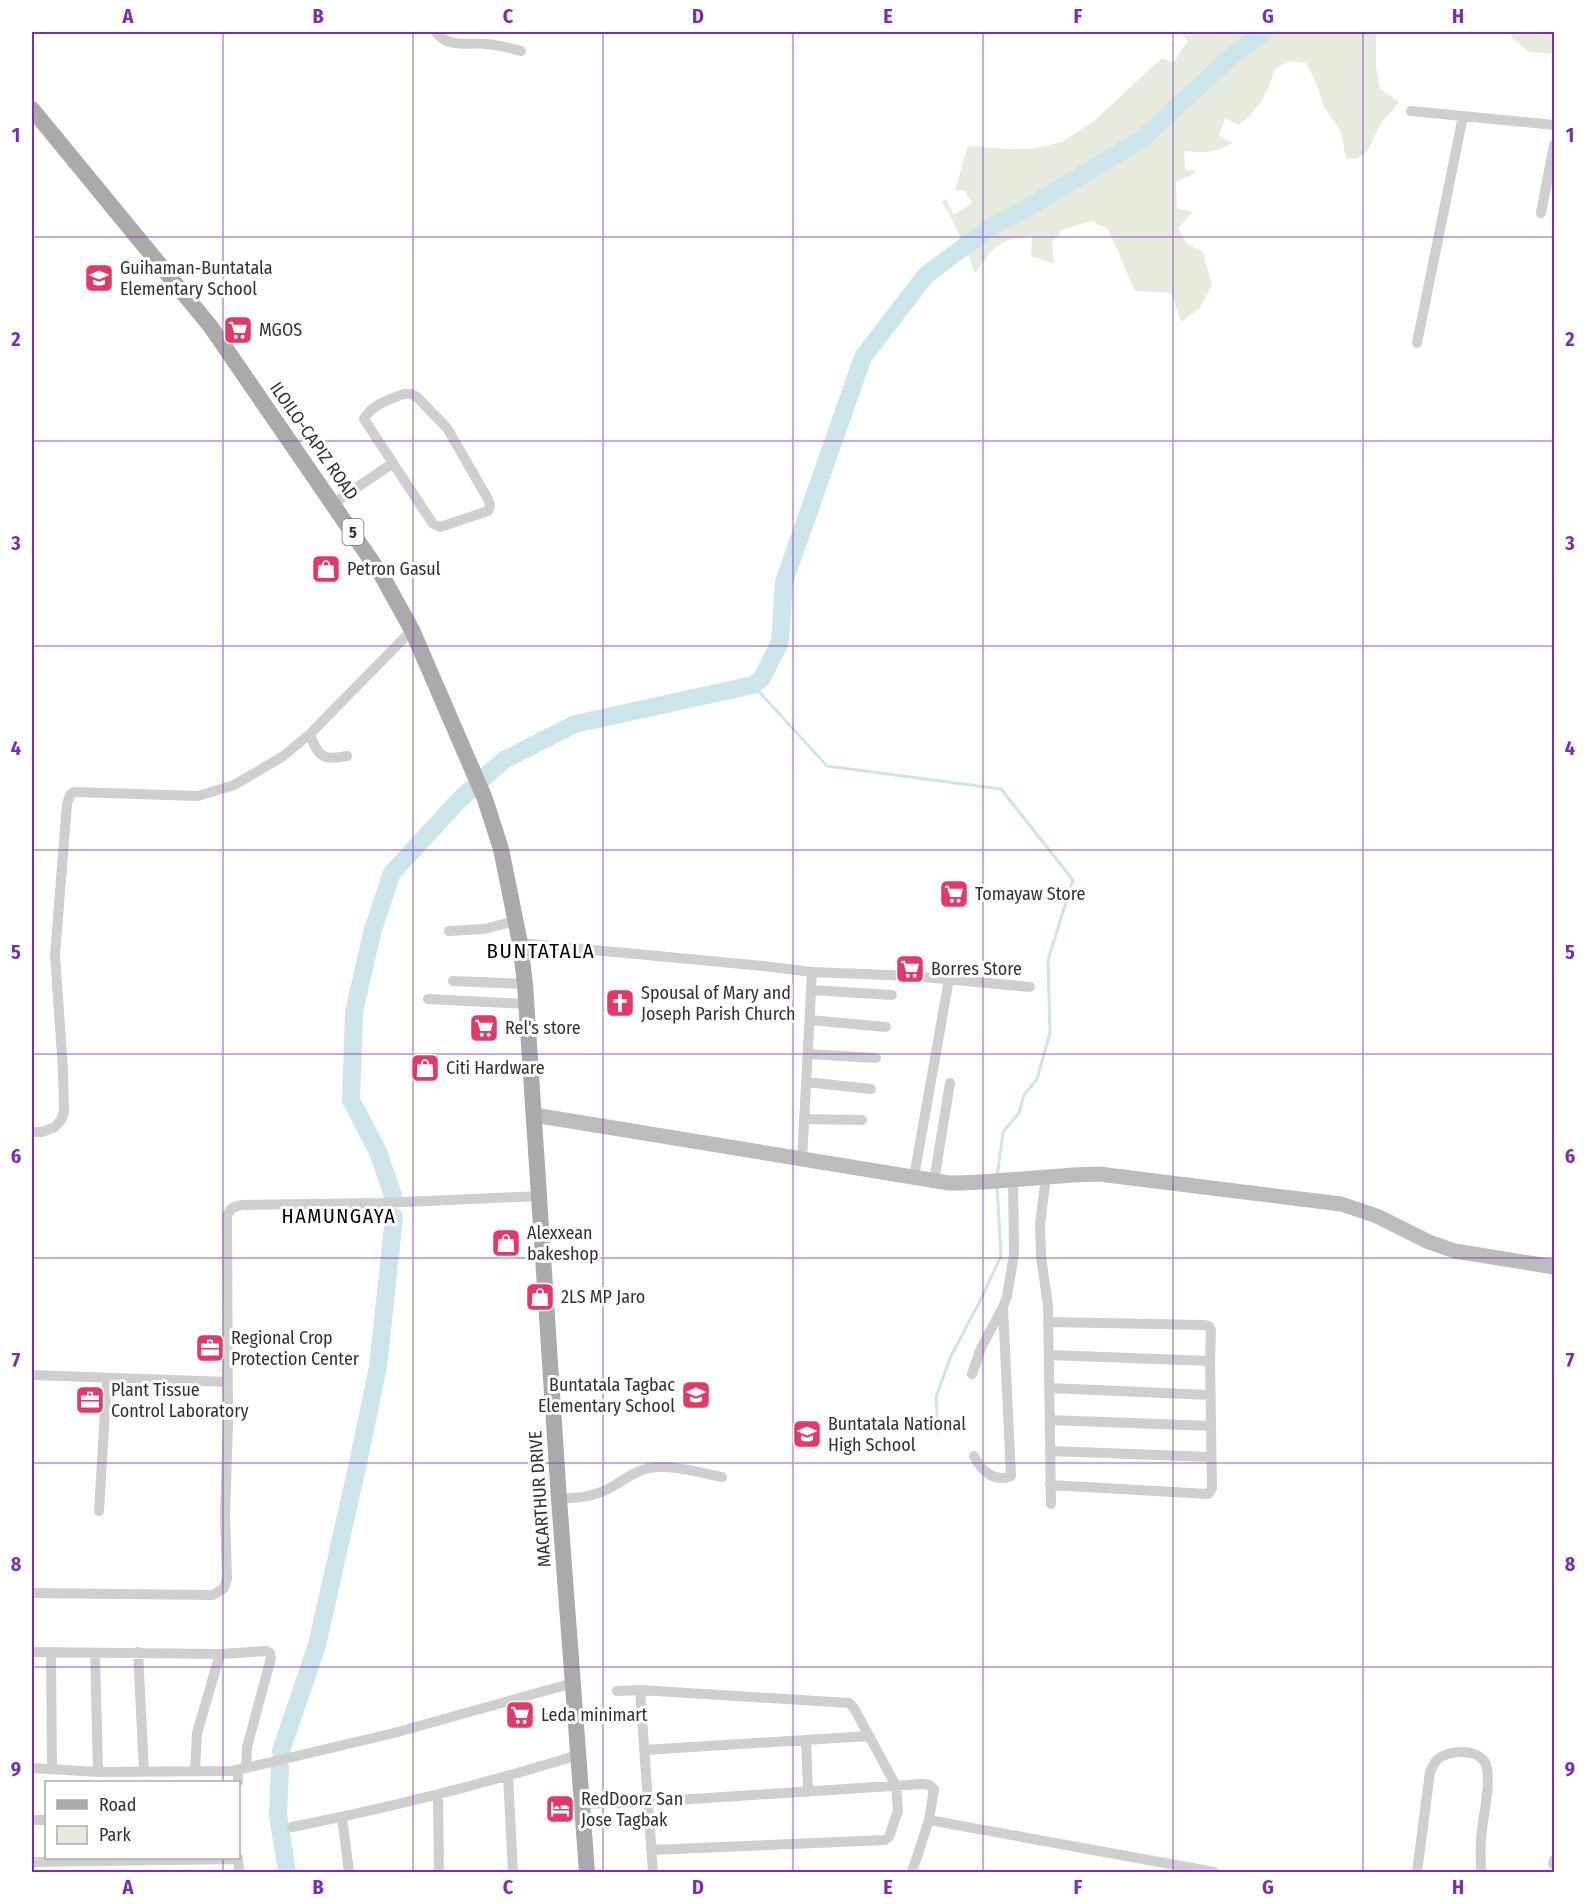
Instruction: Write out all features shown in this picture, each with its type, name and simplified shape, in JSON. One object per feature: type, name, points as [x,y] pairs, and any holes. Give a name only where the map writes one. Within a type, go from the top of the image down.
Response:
[{"type":"main road","name":"ILOILO-CAPIZ ROAD","points":[[32,109],[211,327],[382,576],[412,630],[485,799],[501,849],[520,943]]},
{"type":"main road","name":"MACARTHUR DRIVE","points":[[520,943],[527,1004],[559,1499],[587,1872]]},
{"type":"street","points":[[436,32],[449,42],[485,43],[521,51]]},
{"type":"street","points":[[485,43],[487,32]]},
{"type":"street","points":[[1411,111],[1554,125]]},
{"type":"street","points":[[1417,343],[1463,116]]},
{"type":"street","points":[[1541,213],[1554,145]]},
{"type":"street","points":[[404,394],[411,394],[417,397],[447,428],[488,499],[490,509],[438,527],[433,524],[393,463],[366,425],[364,417],[386,401],[404,394]]},
{"type":"street","points":[[334,503],[393,463]]},
{"type":"street","points":[[32,1132],[42,1132],[55,1127],[64,1112],[55,955],[67,804],[70,795],[74,792],[198,795],[234,784],[282,757],[310,734],[412,630]]},
{"type":"street","points":[[310,734],[321,755],[333,759],[347,756]]},
{"type":"street","points":[[449,931],[484,929],[515,921]]},
{"type":"street","points":[[520,943],[812,972],[949,979],[1030,987]]},
{"type":"street","points":[[802,1160],[812,972]]},
{"type":"street","points":[[914,1177],[949,979]]},
{"type":"street","points":[[453,981],[525,984]]},
{"type":"street","points":[[811,990],[892,994]]},
{"type":"street","points":[[428,999],[527,1004]]},
{"type":"street","points":[[810,1020],[886,1027]]},
{"type":"street","points":[[808,1054],[876,1058]]},
{"type":"street","points":[[806,1082],[871,1089]]},
{"type":"street","points":[[934,1181],[951,1083]]},
{"type":"street","points":[[534,1115],[949,1183],[981,1183],[1099,1174],[1341,1204],[1377,1216],[1429,1242],[1455,1251],[1554,1266]]},
{"type":"street","points":[[804,1119],[862,1120]]},
{"type":"street","points":[[1046,1177],[1040,1235],[1048,1305],[1051,1504]]},
{"type":"street","points":[[972,1374],[981,1348],[1007,1296],[1014,1254],[1009,1181]]},
{"type":"street","points":[[32,1593],[213,1595],[224,1588],[228,1453],[227,1215],[232,1208],[241,1205],[382,1203],[539,1196]]},
{"type":"street","points":[[974,1456],[987,1475],[1006,1478],[1011,1476],[1003,1307]]},
{"type":"street","points":[[1048,1322],[1205,1325],[1211,1330],[1212,1488],[1208,1494],[1050,1485]]},
{"type":"street","points":[[1049,1355],[1210,1361]]},
{"type":"street","points":[[32,1375],[228,1382]]},
{"type":"street","points":[[99,1511],[108,1378]]},
{"type":"street","points":[[1049,1388],[1210,1395]]},
{"type":"street","points":[[1050,1420],[1211,1426]]},
{"type":"street","points":[[1050,1451],[1211,1457]]},
{"type":"street","points":[[559,1499],[596,1495],[653,1467],[722,1477]]},
{"type":"street","points":[[32,1652],[220,1654],[266,1651],[270,1653],[271,1658],[237,1781]]},
{"type":"street","points":[[138,1652],[144,1772]]},
{"type":"street","points":[[51,1653],[52,1769]]},
{"type":"street","points":[[95,1653],[98,1772]]},
{"type":"street","points":[[195,1771],[197,1734],[220,1654]]},
{"type":"street","points":[[32,1768],[98,1772],[242,1769],[394,1733],[573,1683]]},
{"type":"street","points":[[617,1691],[640,1690],[849,1703],[854,1708],[896,1786],[898,1811],[889,1837],[881,1842],[651,1850]]},
{"type":"street","points":[[640,1690],[653,1872]]},
{"type":"street","points":[[644,1750],[869,1736]]},
{"type":"street","points":[[806,1740],[808,1792]]},
{"type":"street","points":[[1417,1872],[1430,1772],[1435,1761],[1446,1754],[1462,1752],[1477,1755],[1485,1762],[1488,1774],[1481,1842],[1481,1872]]},
{"type":"street","points":[[292,1827],[438,1794],[578,1755]]},
{"type":"street","points":[[508,1776],[513,1872]]},
{"type":"street","points":[[582,1804],[647,1802],[922,1784],[932,1786],[934,1789],[929,1820],[912,1872]]},
{"type":"street","points":[[438,1794],[439,1872]]},
{"type":"street","points":[[342,1817],[349,1872]]},
{"type":"street","points":[[929,1820],[1214,1872]]},
{"type":"street","points":[[32,1862],[164,1859]]},
{"type":"street","points":[[91,1860],[92,1872]]},
{"type":"green space","points":[[1179,32],[1254,32],[1221,58],[1133,140],[1013,210],[963,243],[949,213],[941,202],[946,199],[954,215],[972,203],[965,191],[955,190],[968,146],[1008,149],[1036,148],[1062,142],[1094,121],[1162,58],[1173,63],[1188,41]]},
{"type":"green space","points":[[1268,32],[1376,32],[1376,67],[1380,89],[1399,102],[1380,125],[1369,149],[1361,156],[1346,159],[1341,132],[1324,107],[1316,82],[1306,63],[1290,61],[1275,69],[1262,100],[1239,125],[1225,118],[1219,135],[1233,143],[1209,152],[1184,151],[1185,169],[1197,172],[1176,182],[1177,208],[1193,212],[1178,228],[1186,243],[1203,252],[1212,285],[1200,308],[1181,322],[1171,293],[1135,291],[1108,229],[1092,221],[1062,230],[1052,242],[1054,264],[1031,256],[1032,236],[1021,237],[998,246],[975,273],[966,249],[983,236],[1143,143],[1244,50]]},
{"type":"green space","points":[[1514,32],[1554,32],[1554,54],[1529,52],[1511,37]]},
{"type":"waterway","points":[[393,1196],[378,1152],[351,1100],[354,1012],[372,933],[392,873],[459,800],[504,760],[575,724],[753,685],[762,678],[780,642],[784,582],[863,357],[926,275],[992,226],[1027,208],[1142,139],[1235,53],[1264,32]]},
{"type":"waterway","points":[[753,685],[827,766],[1001,789],[1073,880],[1048,960],[1050,1033],[1037,1079],[1024,1095],[1019,1113],[1003,1132],[997,1176]]},
{"type":"waterway","points":[[938,1433],[936,1397],[951,1356],[1001,1256],[997,1185]]},
{"type":"waterway","points":[[281,1751],[317,1645],[358,1463],[378,1367],[394,1217]]},
{"type":"waterway","points":[[280,1768],[278,1815],[287,1872]]},
{"type":"place","name":"Guihaman-Buntatala Elementary School","points":[[99,278]]},
{"type":"place","name":"MGOS","points":[[238,330]]},
{"type":"place","name":"Petron Gasul","points":[[326,569]]},
{"type":"place","name":"Tomayaw Store","points":[[954,894]]},
{"type":"place","name":"Borres Store","points":[[910,969]]},
{"type":"place","name":"Spousal of Mary and Joseph Parish Church","points":[[620,1003]]},
{"type":"place","name":"Rel's store","points":[[484,1028]]},
{"type":"place","name":"Citi Hardware","points":[[425,1068]]},
{"type":"place","name":"Alexxean bakeshop","points":[[506,1243]]},
{"type":"place","name":"2LS MP Jaro","points":[[540,1297]]},
{"type":"place","name":"Regional Crop Protection Center","points":[[210,1348]]},
{"type":"place","name":"Buntatala Tagbac Elementary School","points":[[696,1395]]},
{"type":"place","name":"Plant Tissue Control Laboratory","points":[[90,1400]]},
{"type":"place","name":"Buntatala National High School","points":[[807,1434]]},
{"type":"place","name":"Leda minimart","points":[[520,1715]]},
{"type":"place","name":"RedDoorz San Jose Tagbak","points":[[560,1809]]},
{"type":"district","name":"BUNTATALA","points":[[541,951]]},
{"type":"district","name":"HAMUNGAYA","points":[[339,1216]]}]
